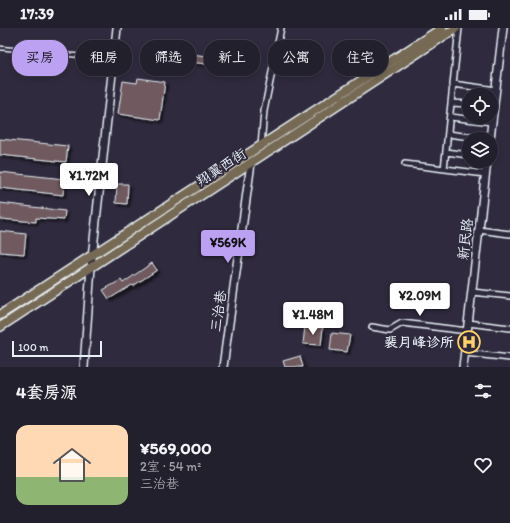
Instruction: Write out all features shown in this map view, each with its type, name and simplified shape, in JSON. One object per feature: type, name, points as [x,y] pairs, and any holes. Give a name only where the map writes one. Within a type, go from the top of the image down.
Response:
[{"type":"main road","name":"翔翼西街","points":[[0,315],[442,28]]},
{"type":"main road","name":"翔翼西街","points":[[0,327],[456,28]]},
{"type":"street","points":[[115,40],[117,28]]},
{"type":"street","points":[[261,146],[264,111],[281,28]]},
{"type":"street","points":[[444,169],[459,28]]},
{"type":"street","points":[[496,88],[503,28]]},
{"type":"street","points":[[84,367],[91,267],[111,76]]},
{"type":"street","points":[[453,84],[482,88]]},
{"type":"street","points":[[451,103],[462,104]]},
{"type":"street","points":[[450,117],[462,118]]},
{"type":"street","points":[[448,134],[462,136]]},
{"type":"street","points":[[446,152],[462,154]]},
{"type":"street","name":"三治巷","points":[[223,367],[251,163]]},
{"type":"street","points":[[405,164],[485,174]]},
{"type":"street","name":"新民路","points":[[463,367],[486,168]]},
{"type":"street","points":[[479,230],[510,234]]},
{"type":"street","points":[[472,292],[510,296]]},
{"type":"street","points":[[372,327],[390,330],[402,323],[510,328]]},
{"type":"street","points":[[465,352],[510,358]]},
{"type":"lane","points":[[0,48],[76,55]]},
{"type":"building","points":[[196,55],[204,56],[204,64],[196,63]]},
{"type":"building","points":[[138,78],[165,82],[160,120],[118,114],[123,81],[137,83]]},
{"type":"building","points":[[0,139],[68,146],[66,162],[0,155]]},
{"type":"building","points":[[0,172],[64,179],[63,195],[0,188]]},
{"type":"building","points":[[117,184],[128,184],[127,204],[116,203]]},
{"type":"building","points":[[0,203],[65,211],[64,220],[36,218],[36,222],[0,219]]},
{"type":"building","points":[[0,231],[26,234],[24,254],[0,252]]},
{"type":"building","points":[[152,263],[157,270],[133,286],[132,285],[109,299],[103,290],[121,280],[123,283]]},
{"type":"building","points":[[305,326],[323,328],[321,345],[303,344]]},
{"type":"building","points":[[332,333],[350,335],[347,352],[330,350]]},
{"type":"building","points":[[300,356],[303,367],[285,367],[283,361]]},
{"type":"place","name":"裴月峰诊所","points":[[469,342]]}]
